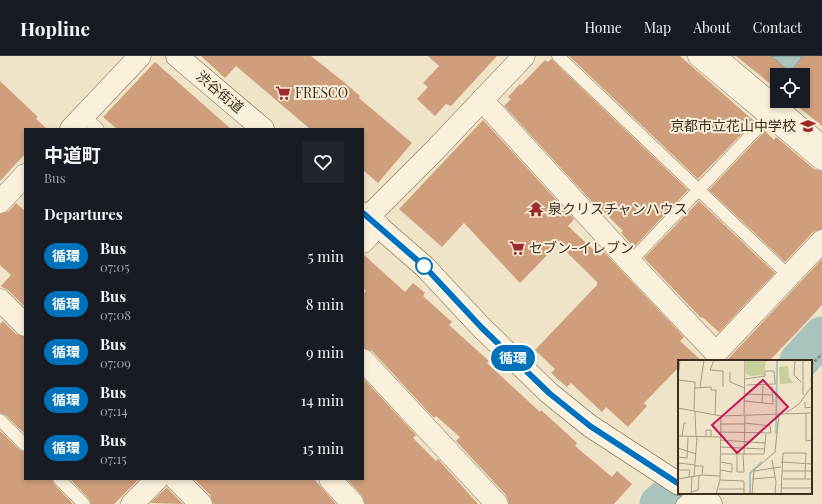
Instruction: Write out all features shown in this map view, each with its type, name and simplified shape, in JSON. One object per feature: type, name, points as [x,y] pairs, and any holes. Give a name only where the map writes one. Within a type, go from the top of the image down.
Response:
[{"type":"street","points":[[84,125],[140,56]]},
{"type":"street","name":"渋谷街道","points":[[177,56],[262,128]]},
{"type":"street","points":[[364,239],[370,218],[524,56]]},
{"type":"street","points":[[699,56],[822,159]]},
{"type":"street","points":[[482,100],[630,262],[716,353],[822,241]]},
{"type":"street","points":[[0,202],[23,182]]},
{"type":"street","points":[[370,218],[425,267],[481,327],[549,393],[590,426],[658,470],[678,485]]},
{"type":"street","points":[[0,300],[24,324]]},
{"type":"street","points":[[364,361],[497,504]]},
{"type":"street","points":[[132,504],[156,480]]},
{"type":"street","points":[[177,480],[201,504]]},
{"type":"street","points":[[331,480],[353,504]]},
{"type":"lane","points":[[558,56],[789,276]]},
{"type":"lane","points":[[722,56],[822,140]]},
{"type":"lane","points":[[630,262],[700,191],[770,115]]},
{"type":"lane","points":[[0,420],[24,444]]},
{"type":"lane","points":[[60,480],[84,504]]},
{"type":"path","points":[[812,364],[822,354]]},
{"type":"water","points":[[771,56],[803,56],[793,68],[785,68]]},
{"type":"building","points":[[201,56],[311,56],[344,82],[360,96],[359,98],[412,143],[378,183],[364,171],[364,128],[309,128],[236,66],[225,78]]},
{"type":"building","points":[[428,56],[497,56],[451,106],[446,104],[435,116],[417,99],[428,87],[423,83],[439,66]]},
{"type":"building","points":[[569,56],[680,56],[754,121],[698,179]]},
{"type":"building","points":[[736,56],[771,56],[785,68],[770,68],[770,83]]},
{"type":"building","points":[[803,56],[822,56],[822,126],[800,108],[810,108],[810,68],[793,68]]},
{"type":"building","points":[[551,59],[688,190],[634,247],[621,233],[623,231],[594,202],[593,203],[504,106],[511,99],[508,97],[520,84],[521,85],[545,60],[548,62]]},
{"type":"building","points":[[155,62],[230,128],[116,128],[103,117]]},
{"type":"building","points":[[0,81],[38,117],[36,119],[46,128],[24,128],[24,155],[0,181]]},
{"type":"building","points":[[483,120],[574,219],[568,226],[600,256],[604,252],[684,337],[680,341],[701,360],[678,360],[678,368],[644,403],[647,406],[628,427],[606,407],[602,412],[571,383],[567,387],[551,373],[555,369],[535,350],[597,285],[597,282],[558,244],[520,283],[464,223],[442,247],[399,209]]},
{"type":"building","points":[[765,131],[774,140],[776,137],[814,169],[822,171],[822,229],[813,232],[785,262],[709,190]]},
{"type":"building","points":[[699,201],[775,273],[719,332],[702,317],[701,318],[644,258]]},
{"type":"building","points":[[16,203],[24,210],[24,306],[9,291],[1,286],[11,275],[0,265],[0,214],[9,211]]},
{"type":"building","points":[[364,255],[405,292],[413,283],[425,293],[423,296],[452,322],[449,325],[489,361],[487,363],[540,412],[541,410],[577,443],[575,446],[612,477],[617,471],[632,484],[614,504],[509,504],[506,495],[456,441],[460,437],[436,416],[434,418],[372,351],[364,348],[364,293],[366,291],[364,289]]},
{"type":"building","points":[[822,259],[822,305],[801,328],[770,360],[727,360]]},
{"type":"building","points":[[3,321],[16,334],[24,337],[24,433],[5,415],[0,413],[0,324]]},
{"type":"building","points":[[364,379],[416,435],[413,438],[436,461],[438,459],[478,504],[365,504],[362,496],[348,480],[364,480]]},
{"type":"building","points":[[0,431],[20,450],[24,452],[24,480],[52,480],[54,484],[73,504],[0,504]]},
{"type":"building","points":[[71,480],[138,480],[114,504],[91,504],[89,499]]},
{"type":"building","points":[[195,480],[315,480],[336,504],[213,504],[210,495]]},
{"type":"building","points":[[166,487],[183,504],[150,503]]},
{"type":"waterway","points":[[800,360],[822,336]]},
{"type":"waterway","points":[[659,504],[678,489]]},
{"type":"bus line","name":"循環","points":[[364,214],[425,267],[481,327],[549,393],[590,426],[678,483]]},
{"type":"place","name":"FRESCO","points":[[283,93]]},
{"type":"place","name":"京都市立花山中学校","points":[[808,126]]},
{"type":"place","name":"泉クリスチャンハウス","points":[[536,209]]},
{"type":"place","name":"セブン-イレブン","points":[[517,248]]}]
